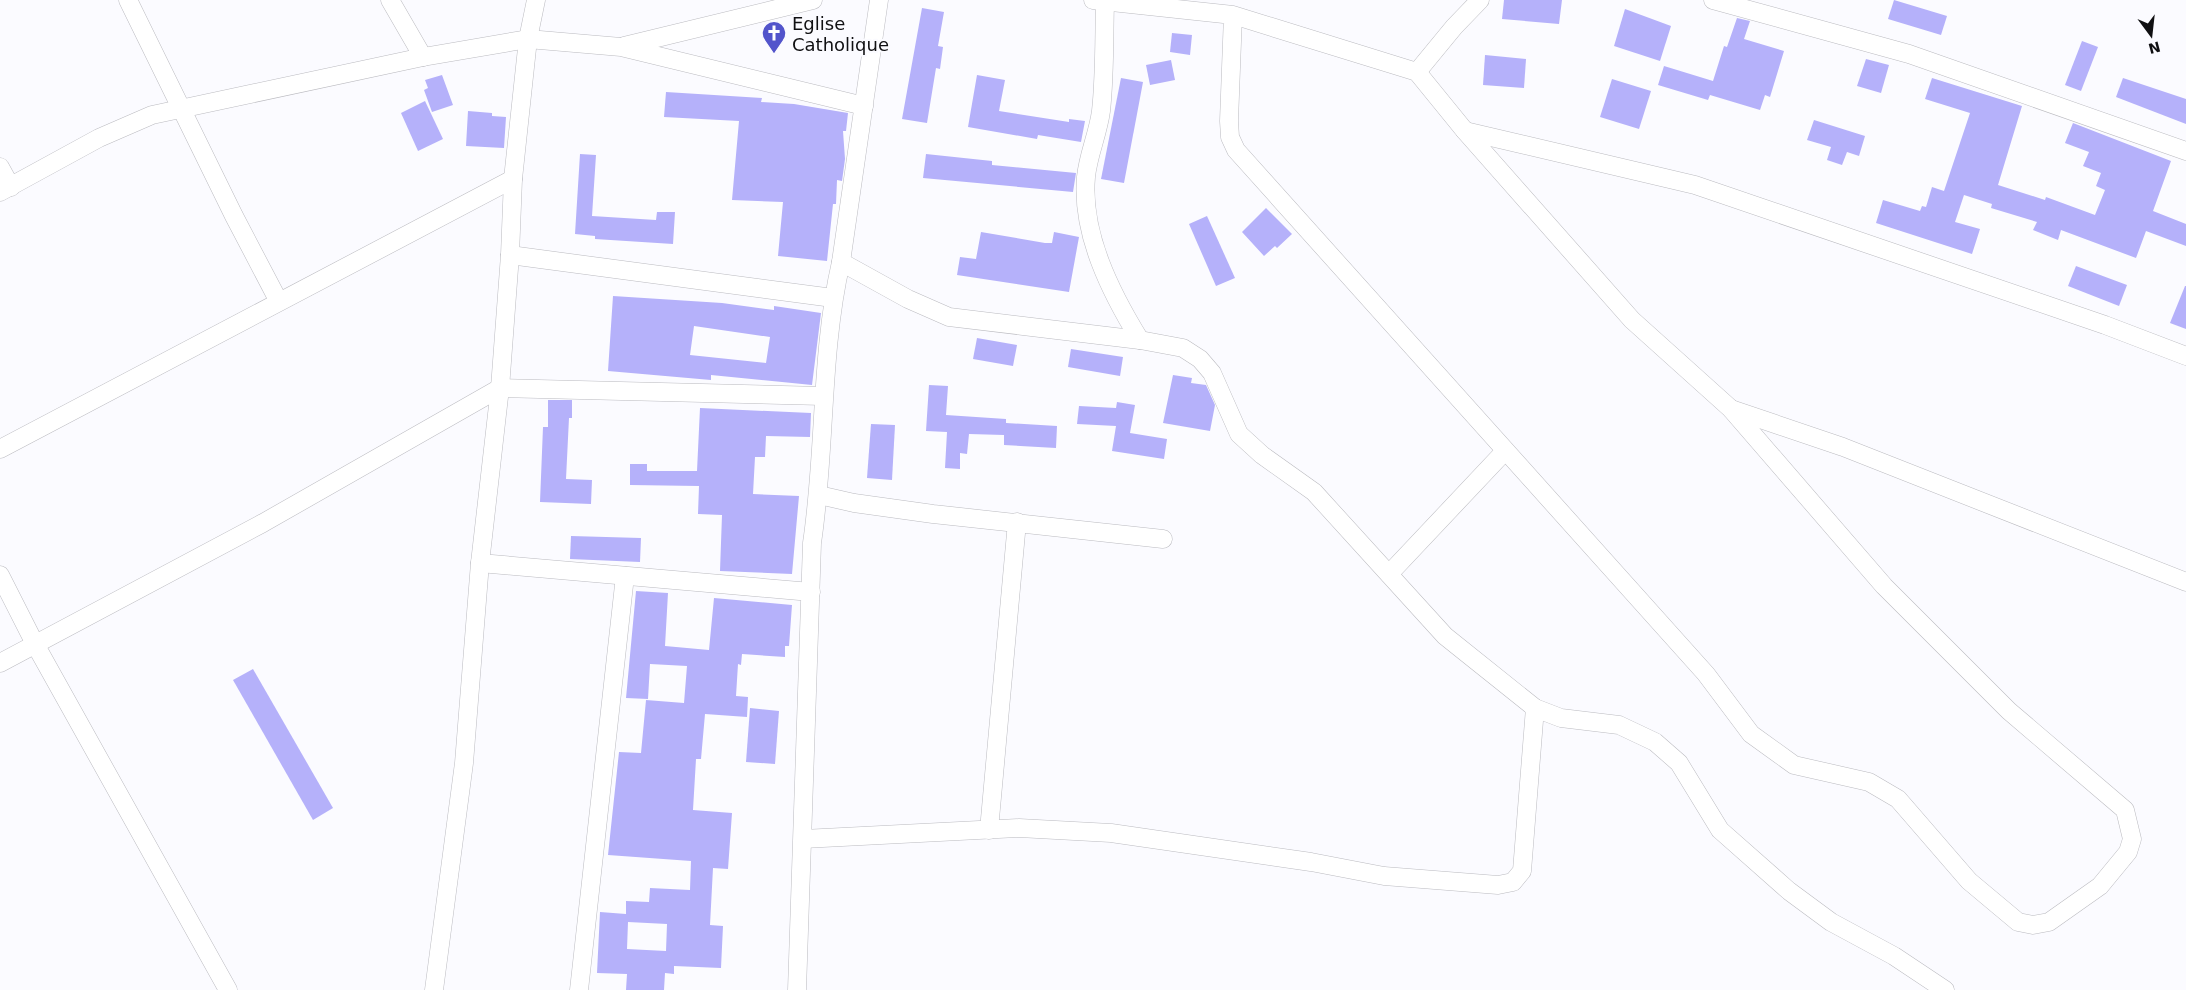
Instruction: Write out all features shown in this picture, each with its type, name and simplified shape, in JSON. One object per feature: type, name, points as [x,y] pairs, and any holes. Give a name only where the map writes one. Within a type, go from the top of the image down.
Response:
[{"type":"street","points":[[128,0],[234,216],[278,300]]},
{"type":"street","points":[[390,0],[423,57]]},
{"type":"street","points":[[434,990],[464,763],[480,563],[500,388],[510,255],[513,179],[528,39],[536,0]]},
{"type":"street","points":[[621,47],[812,0]]},
{"type":"street","points":[[797,990],[812,543],[819,495],[823,396],[833,298],[841,262],[880,0]]},
{"type":"street","points":[[1140,340],[1119,306],[1096,250],[1085,206],[1086,176],[1101,111],[1099,0],[1233,15],[1417,72],[1465,131],[1632,320],[1731,409],[1884,586],[2010,710],[2125,810],[2132,839],[2128,852],[2100,886],[2049,922],[2033,925],[2018,922],[1970,881],[1898,799],[1869,782],[1794,764],[1751,734],[1706,674],[1236,150],[1230,137],[1229,121],[1233,15]]},
{"type":"street","points":[[1417,72],[1454,27],[1480,0]]},
{"type":"street","points":[[1713,0],[1909,54],[2186,151]]},
{"type":"street","points":[[0,167],[5,189],[99,138],[152,115],[182,107],[423,57],[528,39],[621,47],[864,106]]},
{"type":"street","points":[[1465,131],[1695,185],[2087,318],[2186,356]]},
{"type":"street","points":[[0,449],[278,300],[513,179]]},
{"type":"street","points":[[510,255],[833,298]]},
{"type":"street","points":[[841,262],[901,295],[949,317],[1140,340],[1183,348],[1200,359],[1212,373],[1239,434],[1262,455],[1314,492],[1445,636],[1535,708],[1561,718],[1619,725],[1655,742],[1679,764],[1720,830],[1790,891],[1831,922],[1894,956],[1945,990]]},
{"type":"street","points":[[0,663],[263,524],[500,388],[823,396]]},
{"type":"street","points":[[1731,409],[1843,447],[2186,582]]},
{"type":"street","points":[[1389,574],[1505,451]]},
{"type":"street","points":[[819,495],[854,503],[933,514],[1163,539]]},
{"type":"street","points":[[989,830],[1017,522]]},
{"type":"street","points":[[480,563],[811,592]]},
{"type":"street","points":[[0,576],[35,644],[228,990]]},
{"type":"street","points":[[579,990],[625,576]]},
{"type":"street","points":[[803,839],[1019,828],[1112,833],[1302,861],[1384,876],[1498,886],[1513,882],[1522,871],[1535,708]]},
{"type":"building","points":[[1504,0],[1562,0],[1559,24],[1502,19]]},
{"type":"building","points":[[1894,0],[1947,16],[1941,35],[1888,19]]},
{"type":"building","points":[[922,8],[944,12],[938,46],[943,47],[940,69],[936,68],[927,123],[902,119]]},
{"type":"building","points":[[1625,9],[1671,26],[1660,61],[1614,46]]},
{"type":"building","points":[[1737,18],[1750,21],[1744,39],[1784,51],[1770,97],[1765,95],[1760,110],[1710,95],[1708,100],[1658,85],[1664,66],[1713,81],[1724,46],[1727,47]]},
{"type":"building","points":[[1172,33],[1192,35],[1190,55],[1170,52]]},
{"type":"building","points":[[2082,41],[2098,47],[2081,91],[2065,85]]},
{"type":"building","points":[[1485,55],[1526,59],[1524,88],[1483,85]]},
{"type":"building","points":[[1866,59],[1889,65],[1881,93],[1857,86]]},
{"type":"building","points":[[1171,60],[1175,80],[1150,85],[1146,65]]},
{"type":"building","points":[[442,75],[453,105],[432,112],[424,90],[428,88],[425,80]]},
{"type":"building","points":[[977,75],[1005,80],[999,111],[1069,122],[1069,119],[1085,121],[1081,142],[1038,135],[1037,139],[968,127]]},
{"type":"building","points":[[1121,78],[1143,82],[1124,183],[1101,179]]},
{"type":"building","points":[[1932,78],[2022,106],[1998,185],[2045,200],[2046,197],[2095,215],[2105,190],[2096,186],[2101,173],[2083,166],[2089,152],[2065,143],[2073,123],[2171,161],[2153,211],[2186,224],[2186,246],[2146,231],[2136,258],[2061,230],[2058,240],[2033,230],[2037,222],[1991,208],[1992,204],[1964,195],[1955,222],[1980,229],[1972,254],[1876,223],[1883,200],[1920,211],[1922,206],[1926,207],[1932,187],[1944,191],[1970,113],[1925,99]]},
{"type":"building","points":[[2123,78],[2186,99],[2186,124],[2116,97]]},
{"type":"building","points":[[1612,79],[1651,91],[1639,129],[1600,117]]},
{"type":"building","points":[[666,92],[762,98],[761,102],[794,104],[848,113],[846,131],[843,131],[845,159],[842,181],[837,180],[836,204],[833,204],[827,261],[778,256],[783,202],[732,200],[739,121],[664,117]]},
{"type":"building","points":[[425,101],[443,139],[418,151],[401,113]]},
{"type":"building","points":[[468,111],[492,113],[492,116],[506,117],[504,148],[466,146]]},
{"type":"building","points":[[1814,120],[1865,136],[1859,156],[1847,152],[1842,165],[1827,160],[1831,147],[1807,140]]},
{"type":"building","points":[[580,154],[596,155],[592,216],[656,220],[657,212],[675,212],[673,244],[595,239],[595,236],[575,234]]},
{"type":"building","points":[[926,154],[992,161],[992,165],[1076,173],[1073,192],[923,178]]},
{"type":"building","points":[[1266,208],[1292,234],[1277,248],[1275,246],[1264,256],[1242,232]]},
{"type":"building","points":[[1207,216],[1235,278],[1216,286],[1189,224]]},
{"type":"building","points":[[981,232],[1045,243],[1052,243],[1054,232],[1079,237],[1069,292],[957,275],[960,257],[976,259]]},
{"type":"building","points":[[2076,266],[2127,285],[2119,306],[2068,286]]},
{"type":"building","points":[[2186,286],[2186,329],[2170,323]]},
{"type":"building","points":[[613,296],[722,303],[774,310],[774,306],[821,313],[812,385],[711,375],[711,380],[608,371]],"holes":[[[694,326],[770,337],[766,363],[690,355]]]},
{"type":"building","points":[[977,338],[1017,345],[1013,366],[973,359]]},
{"type":"building","points":[[1071,349],[1123,357],[1120,376],[1068,367]]},
{"type":"building","points":[[1173,375],[1192,378],[1191,383],[1206,385],[1215,405],[1210,431],[1163,423]]},
{"type":"building","points":[[929,385],[948,386],[946,415],[1006,419],[1006,423],[1057,426],[1056,448],[1004,445],[1004,435],[969,434],[967,454],[960,453],[960,469],[945,468],[947,432],[926,431]]},
{"type":"building","points":[[548,400],[572,400],[572,418],[569,418],[566,479],[592,480],[591,504],[540,502],[543,427],[548,427]]},
{"type":"building","points":[[1117,402],[1135,405],[1130,433],[1167,439],[1164,459],[1112,451],[1116,426],[1077,424],[1079,406],[1116,408]]},
{"type":"building","points":[[700,408],[811,413],[810,437],[766,436],[765,457],[755,457],[753,494],[799,496],[792,574],[720,571],[722,515],[698,514],[699,486],[630,485],[630,464],[647,464],[647,471],[697,471]]},
{"type":"building","points":[[871,424],[895,425],[892,480],[867,478]]},
{"type":"building","points":[[571,536],[641,538],[640,562],[570,559]]},
{"type":"building","points":[[636,591],[668,593],[665,646],[709,650],[714,598],[792,605],[789,646],[785,646],[785,657],[742,654],[741,665],[738,664],[736,696],[748,697],[747,717],[705,714],[701,759],[696,759],[693,810],[732,813],[728,869],[713,868],[710,925],[723,926],[721,968],[674,966],[674,974],[665,973],[664,990],[626,990],[627,974],[597,973],[600,912],[626,914],[626,901],[649,902],[650,888],[690,890],[691,861],[608,855],[619,752],[641,753],[646,700],[684,703],[687,666],[650,664],[648,699],[626,698]],"holes":[[[628,922],[667,924],[666,951],[627,949]]]},
{"type":"building","points":[[253,669],[333,808],[313,820],[233,680]]},
{"type":"building","points":[[750,708],[779,711],[775,764],[746,762]]},
{"type":"place","name":"Eglise Catholique","points":[[774,54]]}]
